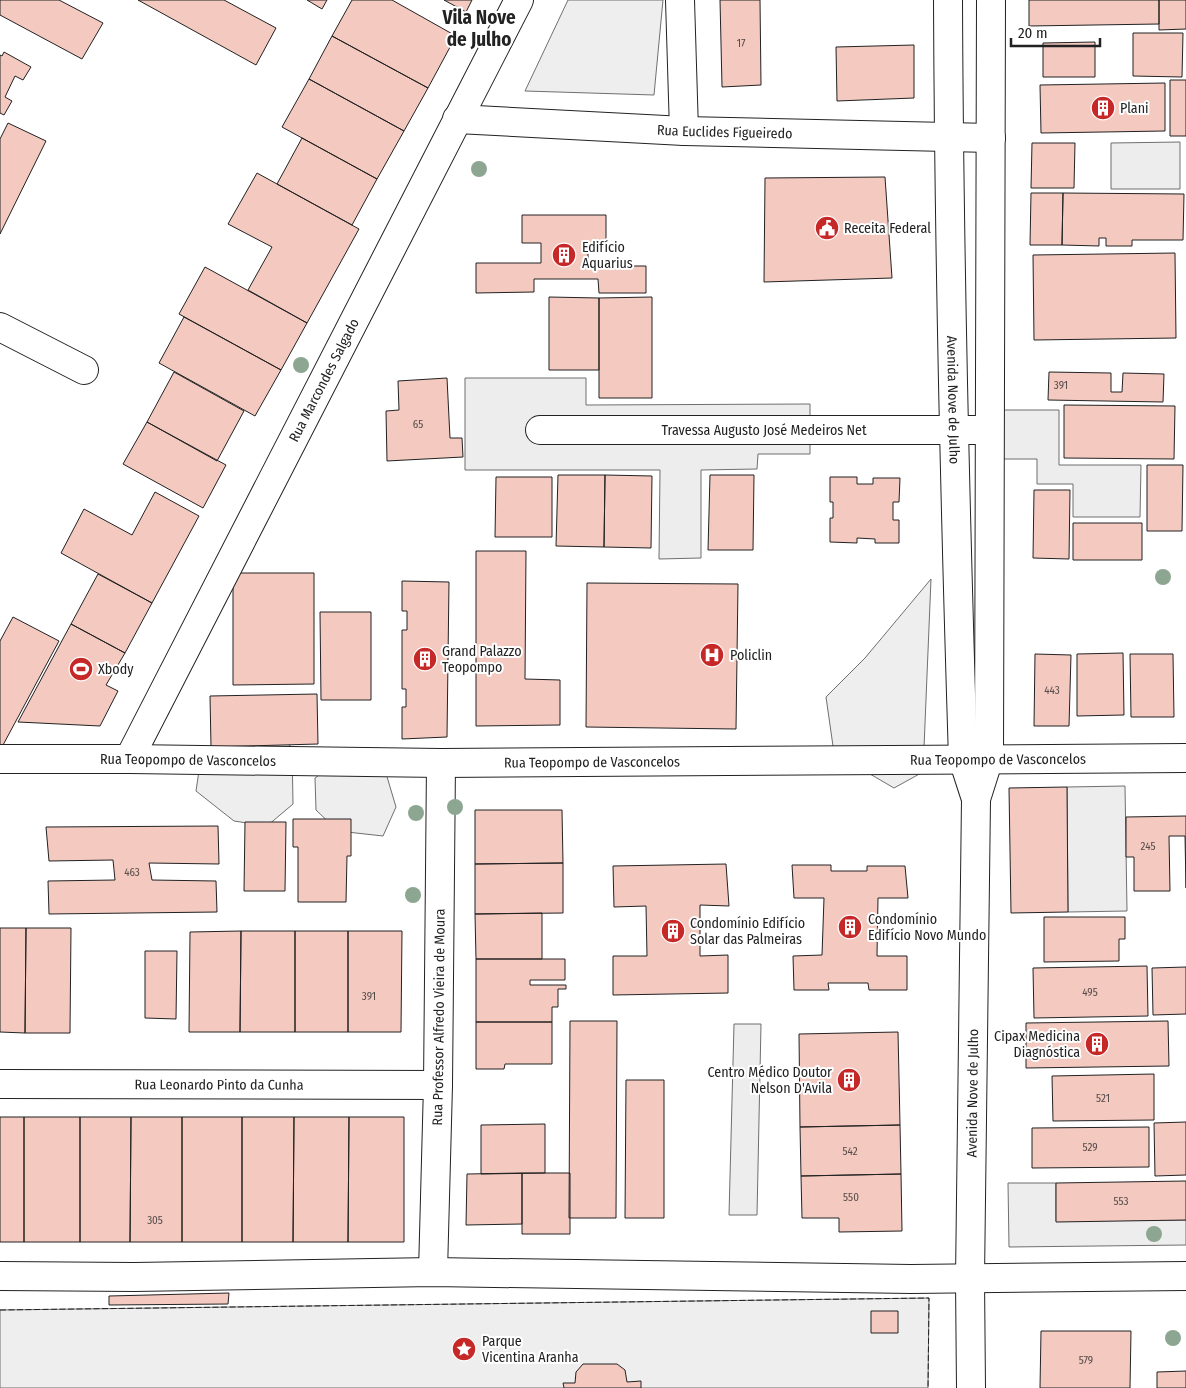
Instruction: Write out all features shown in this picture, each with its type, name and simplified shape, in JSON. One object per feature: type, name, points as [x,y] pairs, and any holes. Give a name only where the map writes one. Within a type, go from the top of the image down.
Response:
[{"type":"street","name":"Rua Marcondes Salgado","points":[[129,759],[456,119],[519,0]]},
{"type":"street","points":[[680,0],[684,131]]},
{"type":"street","name":"Avenida Nove de Julho","points":[[948,0],[948,138],[953,431],[976,759]]},
{"type":"street","name":"Avenida Nove de Julho","points":[[971,1388],[970,1278],[976,759],[988,430],[991,0]]},
{"type":"street","name":"Rua Euclides Figueiredo","points":[[456,119],[684,131],[991,138]]},
{"type":"street","points":[[0,327],[84,370]]},
{"type":"street","name":"Travessa Augusto José Medeiros Net","points":[[540,430],[988,430]]},
{"type":"street","name":"Rua Teopompo de Vasconcelos","points":[[0,759],[441,763],[1186,758]]},
{"type":"street","name":"Rua Professor Alfredo Vieira de Moura","points":[[433,1272],[438,1085],[441,763]]},
{"type":"street","name":"Rua Leonardo Pinto da Cunha","points":[[0,1084],[438,1085]]},
{"type":"street","points":[[0,1276],[134,1277],[433,1272],[911,1280],[1186,1276]]},
{"type":"shaded area","points":[[568,0],[663,0],[654,95],[525,91]]},
{"type":"shaded area","points":[[1180,142],[1180,189],[1111,189],[1111,143]]},
{"type":"shaded area","points":[[465,378],[586,378],[586,405],[810,404],[810,454],[758,454],[757,469],[701,470],[701,558],[659,559],[660,470],[465,470]]},
{"type":"shaded area","points":[[998,410],[1059,410],[1059,465],[1141,465],[1140,517],[1073,517],[1073,484],[1037,484],[1037,459],[998,459]]},
{"type":"shaded area","points":[[931,579],[923,772],[894,788],[834,753],[826,697],[865,658]]},
{"type":"shaded area","points":[[268,731],[292,747],[293,804],[267,826],[234,821],[196,791],[200,764],[230,762]]},
{"type":"shaded area","points":[[337,762],[385,770],[396,807],[383,836],[338,831],[316,810],[315,778]]},
{"type":"shaded area","points":[[1125,786],[1127,911],[1068,912],[1067,787]]},
{"type":"shaded area","points":[[734,1024],[761,1024],[757,1215],[729,1215]]},
{"type":"shaded area","points":[[1008,1183],[1056,1183],[1056,1221],[1186,1220],[1186,1245],[1009,1247]]},
{"type":"shaded area","name":"Parque Vicentina Aranha","points":[[929,1298],[928,1388],[0,1388],[0,1310]]},
{"type":"building","points":[[0,0],[59,0],[103,23],[82,59],[0,15]]},
{"type":"building","points":[[138,0],[224,0],[276,28],[256,65]]},
{"type":"building","points":[[307,0],[327,0],[322,9]]},
{"type":"building","points":[[352,0],[392,0],[456,36],[428,88],[332,36]]},
{"type":"building","points":[[444,0],[472,0],[466,12]]},
{"type":"building","points":[[720,0],[760,0],[761,85],[722,87]]},
{"type":"building","points":[[1029,0],[1159,0],[1159,24],[1029,26]]},
{"type":"building","points":[[1159,0],[1186,0],[1186,29],[1159,30]]},
{"type":"building","points":[[1133,33],[1183,33],[1182,77],[1133,76]]},
{"type":"building","points":[[332,36],[428,88],[404,131],[309,79]]},
{"type":"building","points":[[1095,42],[1095,77],[1043,77],[1043,43]]},
{"type":"building","points":[[914,45],[914,98],[837,101],[836,47]]},
{"type":"building","points":[[4,52],[31,67],[23,80],[15,76],[5,97],[12,101],[4,115],[0,113],[0,55],[2,56]]},
{"type":"building","points":[[309,79],[404,131],[377,179],[282,127]]},
{"type":"building","points":[[1170,80],[1186,80],[1186,136],[1170,136]]},
{"type":"building","name":"Plani","points":[[1165,83],[1165,131],[1041,133],[1040,85]]},
{"type":"building","points":[[8,123],[46,141],[0,234],[0,139]]},
{"type":"building","points":[[302,138],[377,179],[352,225],[277,184]]},
{"type":"building","points":[[1032,143],[1075,143],[1074,188],[1031,188]]},
{"type":"building","points":[[257,173],[359,229],[307,323],[248,290],[272,247],[228,224]]},
{"type":"building","name":"Receita Federal","points":[[885,177],[892,278],[764,282],[765,178]]},
{"type":"building","points":[[1031,193],[1063,193],[1062,245],[1030,245]]},
{"type":"building","points":[[1063,193],[1184,194],[1183,240],[1132,240],[1132,246],[1106,246],[1106,238],[1099,238],[1099,246],[1062,245]]},
{"type":"building","name":"Edifício Aquarius","points":[[522,215],[606,215],[606,247],[588,247],[588,266],[646,266],[646,293],[599,293],[598,279],[534,279],[534,292],[476,293],[476,263],[541,263],[541,243],[522,243]]},
{"type":"building","points":[[1175,253],[1176,338],[1034,340],[1033,255]]},
{"type":"building","points":[[205,267],[307,323],[281,370],[179,314]]},
{"type":"building","points":[[549,297],[599,298],[599,370],[549,370]]},
{"type":"building","points":[[652,297],[652,398],[599,398],[599,298]]},
{"type":"building","points":[[184,317],[281,370],[255,416],[159,363]]},
{"type":"building","points":[[174,372],[244,411],[217,461],[147,422]]},
{"type":"building","points":[[1049,372],[1111,373],[1111,392],[1122,392],[1123,373],[1164,374],[1163,402],[1048,400]]},
{"type":"building","points":[[447,378],[450,438],[462,438],[463,457],[387,461],[386,411],[399,410],[398,381]]},
{"type":"building","points":[[1064,405],[1175,406],[1174,459],[1064,458]]},
{"type":"building","points":[[147,422],[226,465],[203,508],[123,464]]},
{"type":"building","points":[[1147,465],[1183,465],[1182,531],[1147,531]]},
{"type":"building","points":[[558,475],[605,475],[604,547],[556,546]]},
{"type":"building","points":[[605,475],[652,476],[651,548],[604,547]]},
{"type":"building","points":[[710,475],[754,475],[753,550],[708,550]]},
{"type":"building","points":[[496,477],[552,477],[552,537],[495,537]]},
{"type":"building","points":[[830,477],[857,477],[857,484],[873,484],[873,478],[900,478],[899,502],[893,502],[893,520],[899,520],[899,543],[875,543],[875,539],[857,538],[857,543],[830,542],[830,518],[833,518],[833,502],[830,502]]},
{"type":"building","points":[[1034,490],[1070,490],[1069,559],[1033,558]]},
{"type":"building","points":[[155,492],[199,516],[152,603],[61,553],[84,509],[132,535]]},
{"type":"building","points":[[1073,523],[1142,523],[1142,560],[1073,560]]},
{"type":"building","points":[[476,551],[526,551],[525,679],[560,680],[560,725],[476,726]]},
{"type":"building","points":[[233,573],[314,573],[314,684],[233,685]]},
{"type":"building","points":[[98,574],[152,603],[125,653],[71,624]]},
{"type":"building","name":"Grand Palazzo Teopompo","points":[[402,581],[449,582],[447,737],[402,739],[402,707],[406,707],[406,689],[402,689],[402,630],[407,630],[407,611],[402,611]]},
{"type":"building","points":[[587,583],[738,584],[736,729],[586,727]]},
{"type":"building","points":[[320,612],[371,612],[371,700],[321,700]]},
{"type":"building","points":[[13,617],[59,641],[3,745],[0,745],[0,641]]},
{"type":"building","name":"Xbody","points":[[71,624],[125,653],[106,685],[118,691],[100,726],[18,722]]},
{"type":"building","points":[[1123,653],[1124,715],[1077,716],[1077,654]]},
{"type":"building","points":[[1035,654],[1071,655],[1069,726],[1034,726]]},
{"type":"building","points":[[1130,654],[1173,654],[1174,717],[1131,717]]},
{"type":"building","points":[[317,694],[318,744],[211,747],[210,696]]},
{"type":"building","points":[[1067,787],[1068,912],[1011,913],[1009,788]]},
{"type":"building","points":[[475,810],[562,810],[563,863],[475,864]]},
{"type":"building","points":[[1186,816],[1186,888],[1185,836],[1169,836],[1170,891],[1134,891],[1134,857],[1126,857],[1126,817]]},
{"type":"building","points":[[293,819],[351,819],[351,856],[347,856],[346,902],[298,902],[298,847],[293,847]]},
{"type":"building","points":[[245,822],[286,822],[285,891],[244,891]]},
{"type":"building","points":[[218,826],[219,864],[149,863],[152,880],[216,881],[217,912],[49,914],[48,881],[115,880],[113,860],[49,861],[46,827]]},
{"type":"building","points":[[563,863],[563,913],[475,914],[475,864]]},
{"type":"building","name":"Condomínio Edifício Solar das Palmeiras","points":[[726,864],[729,906],[700,905],[700,956],[728,955],[728,993],[613,995],[613,956],[647,956],[646,906],[614,907],[613,866]]},
{"type":"building","name":"Condomínio Edifício Novo Mundo","points":[[792,865],[831,865],[831,871],[867,871],[867,866],[905,866],[908,898],[878,898],[877,956],[907,956],[907,990],[869,990],[868,983],[828,983],[829,990],[794,990],[793,956],[822,955],[824,898],[794,898]]},
{"type":"building","points":[[542,913],[542,959],[476,959],[475,914]]},
{"type":"building","points":[[1044,917],[1125,917],[1125,939],[1119,939],[1119,961],[1044,962]]},
{"type":"building","points":[[0,928],[26,928],[25,1033],[0,1032]]},
{"type":"building","points":[[26,928],[71,928],[70,1033],[25,1033]]},
{"type":"building","points":[[241,931],[240,1032],[189,1032],[190,932]]},
{"type":"building","points":[[241,931],[295,931],[295,1032],[240,1032]]},
{"type":"building","points":[[295,931],[348,931],[348,1032],[295,1032]]},
{"type":"building","points":[[348,931],[402,931],[401,1032],[348,1032]]},
{"type":"building","points":[[145,951],[177,951],[176,1019],[145,1018]]},
{"type":"building","points":[[476,959],[565,959],[565,980],[530,980],[530,985],[566,985],[566,989],[558,989],[558,1007],[552,1007],[552,1022],[476,1022]]},
{"type":"building","points":[[1147,966],[1148,1016],[1034,1018],[1033,968]]},
{"type":"building","points":[[1186,967],[1186,1014],[1153,1015],[1152,968]]},
{"type":"building","points":[[570,1021],[617,1021],[616,1218],[569,1218]]},
{"type":"building","name":"Cipax Medicina Diagnóstica","points":[[1168,1021],[1169,1066],[1026,1068],[1026,1023]]},
{"type":"building","points":[[476,1022],[552,1022],[552,1064],[505,1064],[504,1069],[476,1069]]},
{"type":"building","name":"Centro Médico Doutor Nelson D'Avila","points":[[898,1032],[900,1125],[800,1127],[799,1034]]},
{"type":"building","points":[[1154,1074],[1154,1120],[1053,1121],[1052,1076]]},
{"type":"building","points":[[626,1080],[664,1080],[664,1218],[625,1218]]},
{"type":"building","points":[[0,1117],[24,1117],[24,1242],[0,1242]]},
{"type":"building","points":[[24,1117],[80,1117],[80,1242],[24,1242]]},
{"type":"building","points":[[80,1117],[131,1117],[130,1242],[80,1242]]},
{"type":"building","points":[[131,1117],[182,1117],[182,1242],[130,1242]]},
{"type":"building","points":[[182,1117],[242,1117],[242,1242],[182,1242]]},
{"type":"building","points":[[242,1117],[294,1117],[293,1242],[242,1242]]},
{"type":"building","points":[[294,1117],[349,1117],[348,1242],[293,1242]]},
{"type":"building","points":[[349,1117],[404,1117],[404,1242],[348,1242]]},
{"type":"building","points":[[1186,1122],[1186,1175],[1155,1176],[1154,1123]]},
{"type":"building","points":[[545,1124],[545,1173],[481,1174],[481,1125]]},
{"type":"building","points":[[900,1125],[901,1174],[801,1176],[800,1127]]},
{"type":"building","points":[[1149,1127],[1149,1167],[1032,1168],[1032,1128]]},
{"type":"building","points":[[522,1173],[570,1173],[570,1234],[522,1234]]},
{"type":"building","points":[[522,1173],[522,1224],[466,1225],[467,1174]]},
{"type":"building","points":[[901,1174],[902,1231],[839,1232],[839,1218],[802,1218],[801,1176]]},
{"type":"building","points":[[1186,1181],[1186,1220],[1056,1222],[1056,1183]]},
{"type":"building","points":[[229,1293],[228,1304],[109,1305],[109,1296]]},
{"type":"building","points":[[871,1311],[898,1311],[898,1333],[871,1333]]},
{"type":"building","points":[[1041,1331],[1131,1331],[1130,1388],[1040,1388]]},
{"type":"building","points":[[583,1364],[617,1364],[625,1370],[627,1382],[641,1381],[641,1388],[564,1388],[563,1383],[575,1383],[576,1372]]},
{"type":"building","points":[[1186,1371],[1186,1388],[1157,1388],[1157,1372]]},
{"type":"fence","points":[[0,1310],[929,1298],[928,1388]]},
{"type":"place","name":"Plani","points":[[1103,108]]},
{"type":"place","name":"Receita Federal","points":[[827,228]]},
{"type":"place","name":"Edifício Aquarius","points":[[564,255]]},
{"type":"place","name":"Policlin","points":[[712,655]]},
{"type":"place","name":"Grand Palazzo Teopompo","points":[[425,659]]},
{"type":"place","name":"Xbody","points":[[81,669]]},
{"type":"place","name":"Condomínio Edifício Novo Mundo","points":[[850,927]]},
{"type":"place","name":"Condomínio Edifício Solar das Palmeiras","points":[[673,931]]},
{"type":"place","name":"Cipax Medicina Diagnóstica","points":[[1097,1044]]},
{"type":"place","name":"Centro Médico Doutor Nelson D'Avila","points":[[849,1080]]},
{"type":"place","name":"Parque Vicentina Aranha","points":[[464,1349]]},
{"type":"district","name":"Vila Nove de Julho","points":[[479,28]]}]
